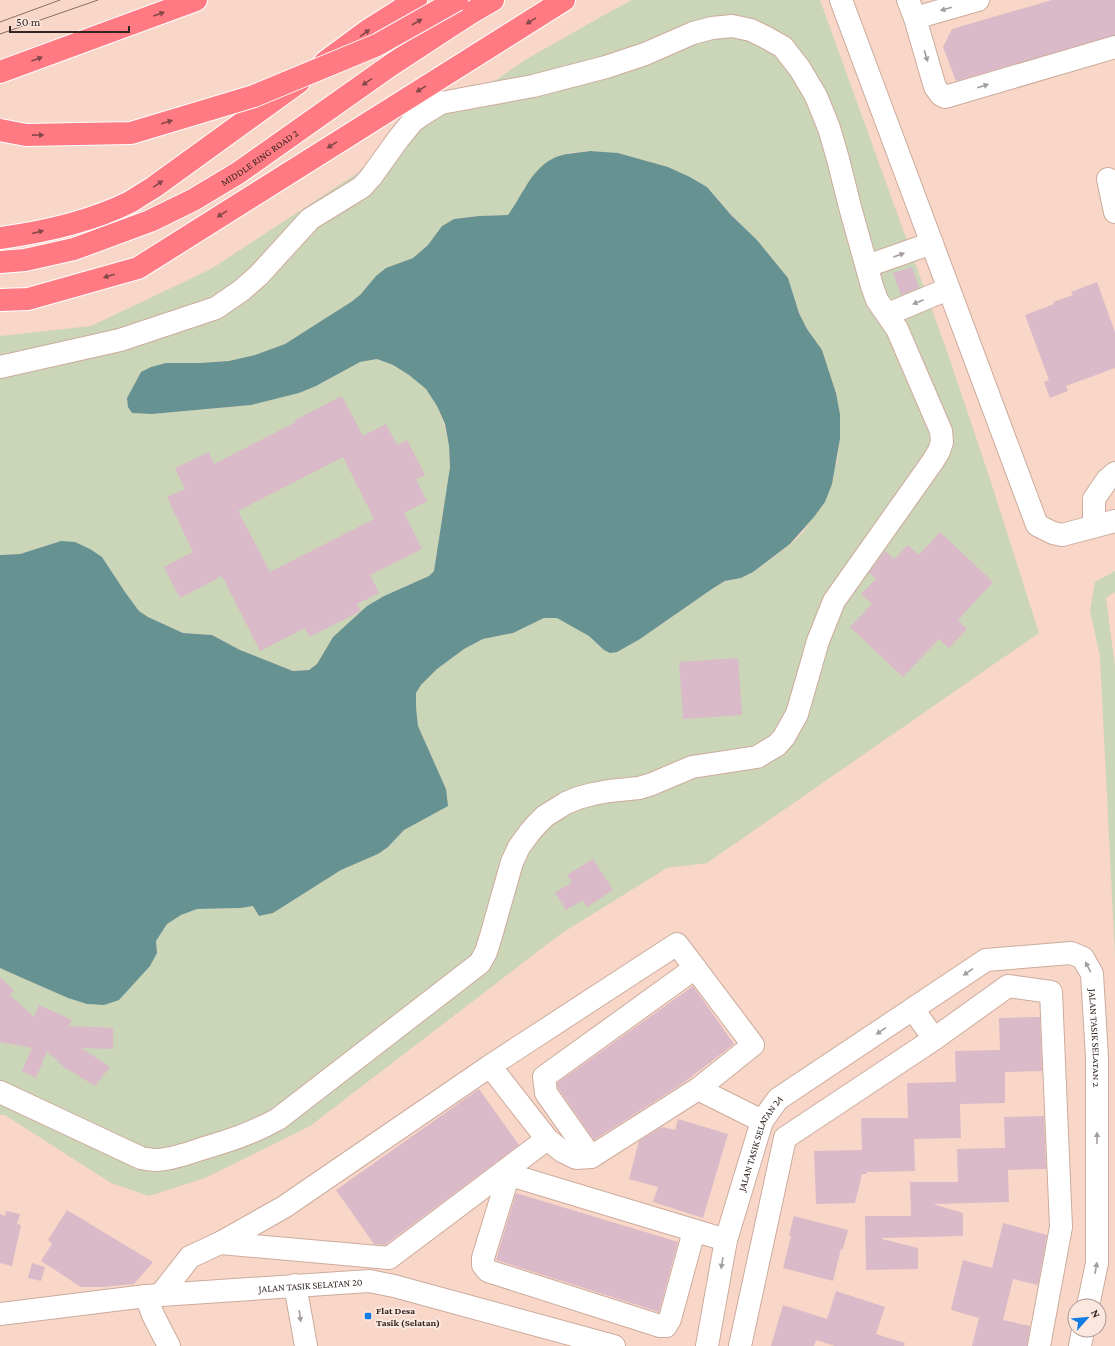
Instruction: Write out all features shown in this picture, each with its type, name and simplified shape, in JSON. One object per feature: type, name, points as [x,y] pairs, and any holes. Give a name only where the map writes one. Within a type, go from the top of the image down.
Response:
[{"type":"highway","points":[[0,72],[196,0]]},
{"type":"highway","points":[[0,238],[30,234],[79,222],[130,202],[198,156],[367,31],[416,0]]},
{"type":"highway","points":[[0,130],[26,135],[131,133],[254,96],[377,45],[457,0]]},
{"type":"highway","name":"MIDDLE RING ROAD 2","points":[[0,262],[25,260],[74,249],[150,221],[193,200],[238,173],[391,65],[493,0]]},
{"type":"highway","points":[[0,300],[28,299],[138,268],[564,0]]},
{"type":"street","points":[[841,0],[1037,525],[1053,533],[1062,534],[1115,521]]},
{"type":"street","points":[[978,0],[911,9],[935,87],[941,95],[945,97],[1115,47]]},
{"type":"street","points":[[0,367],[120,340],[216,308],[242,290],[259,274],[310,219],[362,187],[413,122],[441,103],[533,86],[606,67],[645,54],[693,33],[712,28],[732,26],[751,30],[783,47],[800,69],[816,96],[838,159],[850,207],[877,300],[888,314],[896,329],[935,416],[941,431],[942,442],[933,461],[834,601],[818,641],[797,714],[784,737],[777,745],[757,757],[692,767],[646,786],[609,791],[578,798],[545,816],[530,832],[512,862],[486,952],[480,963],[293,1108],[261,1129],[241,1137],[184,1155],[169,1159],[155,1160],[141,1158],[0,1092]]},
{"type":"street","points":[[1108,179],[1115,212]]},
{"type":"street","points":[[867,266],[932,243]]},
{"type":"street","points":[[888,314],[948,289]]},
{"type":"street","points":[[1094,526],[1094,499],[1107,480],[1115,473]]},
{"type":"street","points":[[169,1346],[153,1315],[153,1295],[190,1257],[220,1243],[284,1207],[490,1066],[677,944],[753,1045],[698,1088],[591,1158],[576,1158],[562,1151],[547,1139],[490,1066]]},
{"type":"street","name":"JALAN TASIK SELATAN 2","points":[[913,1009],[986,960],[1071,953],[1083,958],[1092,974],[1106,1057],[1097,1263],[1090,1298]]},
{"type":"street","points":[[591,1158],[546,1092],[544,1077],[695,968]]},
{"type":"street","points":[[740,1346],[785,1138],[934,1039],[1008,986],[1051,992],[1061,1227],[1039,1346]]},
{"type":"street","points":[[913,1009],[934,1039]]},
{"type":"street","name":"JALAN TASIK SELATAN 2A","points":[[707,1346],[726,1240],[762,1121],[778,1099],[913,1009]]},
{"type":"street","points":[[698,1088],[762,1121]]},
{"type":"street","points":[[220,1243],[389,1258],[547,1139]]},
{"type":"street","points":[[694,1231],[670,1319],[666,1326],[660,1326],[488,1271],[483,1265],[483,1258],[506,1183],[511,1177],[517,1177],[726,1240]]},
{"type":"street","points":[[740,1196],[770,1209]]},
{"type":"street","name":"JALAN TASIK SELATAN 20","points":[[0,1304],[10,1312],[153,1295],[369,1281],[394,1286],[614,1346]]},
{"type":"street","points":[[294,1286],[306,1346]]},
{"type":"green space","points":[[632,0],[820,0],[948,354],[1039,633],[707,863],[667,868],[562,933],[310,1126],[205,1178],[149,1196],[111,1183],[5,1115],[0,1115],[0,968],[68,998],[87,1004],[104,1005],[157,953],[156,941],[167,924],[181,915],[197,909],[241,908],[253,906],[259,916],[273,913],[341,870],[378,854],[388,847],[404,830],[416,823],[446,789],[418,726],[416,707],[416,693],[421,685],[437,669],[464,649],[483,639],[513,633],[544,618],[557,617],[589,636],[604,650],[640,639],[712,589],[726,581],[741,578],[753,572],[791,544],[802,533],[825,502],[837,461],[840,439],[840,414],[836,393],[822,350],[807,329],[799,313],[788,278],[757,240],[731,215],[707,187],[668,167],[618,153],[590,151],[570,153],[524,187],[518,202],[508,215],[454,219],[442,226],[428,245],[413,258],[399,263],[376,276],[360,295],[351,302],[285,344],[255,355],[229,361],[200,363],[141,372],[127,398],[152,414],[250,405],[299,393],[316,386],[360,362],[377,359],[393,365],[409,375],[426,389],[437,406],[444,424],[449,446],[450,467],[434,571],[429,576],[384,596],[367,606],[333,637],[317,664],[309,670],[293,671],[240,650],[212,635],[183,633],[148,617],[139,611],[102,557],[61,541],[20,554],[0,555],[0,336],[91,326],[211,269],[359,172],[395,130],[438,96],[496,80],[525,60]]},
{"type":"green space","points":[[1115,571],[1115,592],[1106,598],[1115,666],[1115,956],[1100,657],[1090,610],[1095,582]]},
{"type":"water","points":[[590,151],[618,153],[668,167],[707,187],[731,215],[757,240],[788,278],[799,313],[807,329],[822,350],[836,393],[840,414],[840,439],[832,484],[825,502],[790,544],[753,572],[741,578],[725,581],[640,639],[617,652],[610,653],[604,650],[589,636],[557,618],[544,618],[513,633],[483,639],[464,649],[437,669],[421,685],[416,693],[416,707],[418,726],[446,789],[448,806],[404,830],[388,847],[378,854],[341,870],[273,913],[259,916],[253,906],[241,908],[197,909],[181,915],[167,924],[156,941],[157,953],[150,966],[119,1000],[104,1005],[87,1004],[68,998],[0,968],[0,555],[20,554],[61,541],[75,542],[102,557],[139,611],[148,617],[183,633],[212,635],[240,650],[293,671],[309,670],[317,664],[333,637],[367,606],[384,596],[429,576],[434,571],[450,467],[449,446],[445,424],[437,406],[426,389],[409,375],[393,365],[377,359],[360,362],[316,386],[299,393],[251,405],[152,414],[132,413],[128,407],[127,398],[141,372],[151,367],[166,363],[229,361],[255,355],[285,344],[351,302],[360,295],[376,276],[386,268],[413,258],[428,245],[442,226],[454,219],[508,215],[533,176],[546,163],[563,155]]},
{"type":"building","points":[[1052,0],[1115,0],[1115,35],[956,81],[943,47],[952,29]]},
{"type":"building","points":[[912,267],[919,288],[901,295],[893,273]]},
{"type":"building","points":[[1097,282],[1115,332],[1115,368],[1066,386],[1068,391],[1050,398],[1044,382],[1049,380],[1025,315],[1054,304],[1053,302],[1073,295],[1071,292]]},
{"type":"building","points":[[342,396],[363,436],[386,424],[397,445],[407,440],[425,475],[416,479],[427,501],[404,513],[422,549],[370,575],[379,593],[357,604],[361,611],[309,637],[305,628],[260,651],[222,576],[180,598],[164,567],[193,552],[167,497],[185,489],[175,468],[209,452],[214,464],[296,422],[295,420]],"holes":[[[343,457],[374,519],[270,572],[238,511]]]},
{"type":"building","points":[[940,532],[993,582],[958,620],[967,629],[949,648],[939,639],[903,677],[850,627],[872,604],[861,594],[876,579],[869,573],[885,551],[894,559],[908,545],[919,555]]},
{"type":"building","points":[[738,658],[742,715],[683,719],[679,662]]},
{"type":"building","points":[[593,859],[613,890],[587,907],[583,900],[566,910],[555,893],[572,882],[567,875]]},
{"type":"building","points":[[0,977],[14,990],[10,995],[34,1017],[39,1005],[72,1020],[69,1026],[113,1028],[113,1049],[81,1048],[110,1067],[95,1086],[64,1067],[47,1051],[36,1078],[22,1071],[32,1048],[0,1042]]},
{"type":"building","points":[[693,986],[734,1044],[682,1084],[594,1140],[558,1088],[557,1083]]},
{"type":"building","points":[[1040,1017],[1042,1071],[1005,1072],[1005,1103],[960,1104],[961,1138],[914,1139],[915,1171],[867,1172],[867,1174],[862,1174],[855,1203],[816,1204],[814,1151],[862,1150],[861,1118],[908,1118],[907,1083],[956,1082],[955,1051],[1000,1050],[999,1018]]},
{"type":"building","points":[[479,1089],[519,1145],[385,1245],[374,1244],[336,1190]]},
{"type":"building","points":[[1044,1116],[1046,1169],[1008,1170],[1009,1202],[933,1204],[963,1213],[963,1236],[882,1238],[918,1248],[918,1269],[866,1270],[865,1216],[911,1216],[910,1182],[958,1182],[957,1149],[1005,1148],[1004,1117]]},
{"type":"building","points":[[678,1119],[728,1134],[703,1218],[653,1202],[658,1187],[629,1179],[639,1141],[662,1127],[675,1130]]},
{"type":"building","points":[[516,1193],[678,1242],[659,1312],[496,1260]]},
{"type":"building","points":[[67,1210],[153,1262],[134,1284],[103,1287],[81,1287],[41,1261],[52,1244],[48,1240]]},
{"type":"building","points":[[6,1211],[20,1214],[17,1224],[21,1225],[12,1266],[0,1263],[0,1214],[5,1216]]},
{"type":"building","points":[[794,1216],[848,1230],[843,1249],[841,1249],[833,1281],[783,1268],[791,1236],[789,1235]]},
{"type":"building","points":[[1003,1223],[1047,1235],[1038,1285],[1013,1279],[1003,1320],[1030,1326],[1027,1346],[972,1346],[979,1318],[951,1310],[963,1260],[992,1268]]},
{"type":"building","points":[[32,1263],[45,1267],[41,1281],[28,1278]]},
{"type":"building","points":[[836,1291],[885,1307],[876,1334],[905,1343],[904,1346],[835,1346],[816,1340],[814,1346],[771,1346],[783,1305],[827,1319]]},
{"type":"tram line","points":[[0,22],[60,0]]},
{"type":"tram line","points":[[0,34],[98,0]]},
{"type":"place","name":"Flat Desa Tasik (Selatan)","points":[[368,1316]]}]
